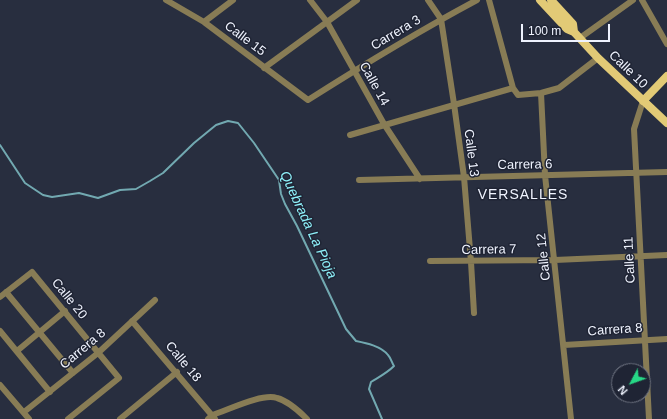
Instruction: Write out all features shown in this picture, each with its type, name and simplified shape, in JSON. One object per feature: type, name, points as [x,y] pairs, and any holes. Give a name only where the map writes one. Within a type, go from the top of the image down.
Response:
[{"type":"main road","points":[[540,0],[567,29],[577,35]]},
{"type":"main road","points":[[551,0],[573,24],[577,35]]},
{"type":"main road","name":"Calle 10","points":[[577,35],[598,58],[667,123]]},
{"type":"main road","points":[[643,101],[667,76]]},
{"type":"street","name":"Calle 15","points":[[166,0],[204,22],[308,100]]},
{"type":"street","points":[[204,22],[233,0]]},
{"type":"street","name":"Calle 14","points":[[310,0],[327,22],[384,124],[420,179]]},
{"type":"street","points":[[264,68],[357,0]]},
{"type":"street","name":"Calle 13","points":[[428,0],[441,19],[454,104],[464,177],[474,313]]},
{"type":"street","name":"Carrera 3","points":[[308,100],[354,70],[441,19],[477,0]]},
{"type":"street","points":[[489,0],[513,88],[518,95],[541,93],[559,88],[598,58]]},
{"type":"street","points":[[577,35],[633,0]]},
{"type":"street","points":[[642,0],[667,44]]},
{"type":"street","points":[[350,135],[513,88]]},
{"type":"street","name":"Calle 12","points":[[541,93],[545,175],[572,419]]},
{"type":"street","name":"Calle 11","points":[[643,101],[634,129],[650,419]]},
{"type":"street","name":"Carrera 6","points":[[359,180],[667,172]]},
{"type":"street","name":"Carrera 7","points":[[430,261],[471,262],[555,260],[667,255]]},
{"type":"street","name":"Calle 20","points":[[6,292],[32,272],[119,378],[68,419]]},
{"type":"street","points":[[0,297],[6,292],[72,373]]},
{"type":"street","name":"Carrera 8","points":[[24,412],[98,353],[155,300]]},
{"type":"street","points":[[17,351],[65,311]]},
{"type":"street","name":"Calle 18","points":[[132,321],[176,372],[212,418]]},
{"type":"street","points":[[0,331],[50,392]]},
{"type":"street","name":"Carrera 8","points":[[564,345],[667,338]]},
{"type":"street","points":[[120,419],[176,372]]},
{"type":"street","points":[[0,385],[29,419]]},
{"type":"street","points":[[212,418],[267,396],[278,398],[290,405],[307,419]]},
{"type":"waterway","name":"Quebrada La Pioja","points":[[0,145],[25,183],[43,195],[52,197],[79,193],[98,198],[120,190],[136,189],[163,173],[194,143],[216,125],[228,121],[238,123],[254,143],[279,180],[281,194],[285,204],[346,329],[356,341],[381,349],[391,359],[394,366],[371,382],[369,389],[382,419]]},
{"type":"district","name":"VERSALLES","points":[[523,195]]}]
